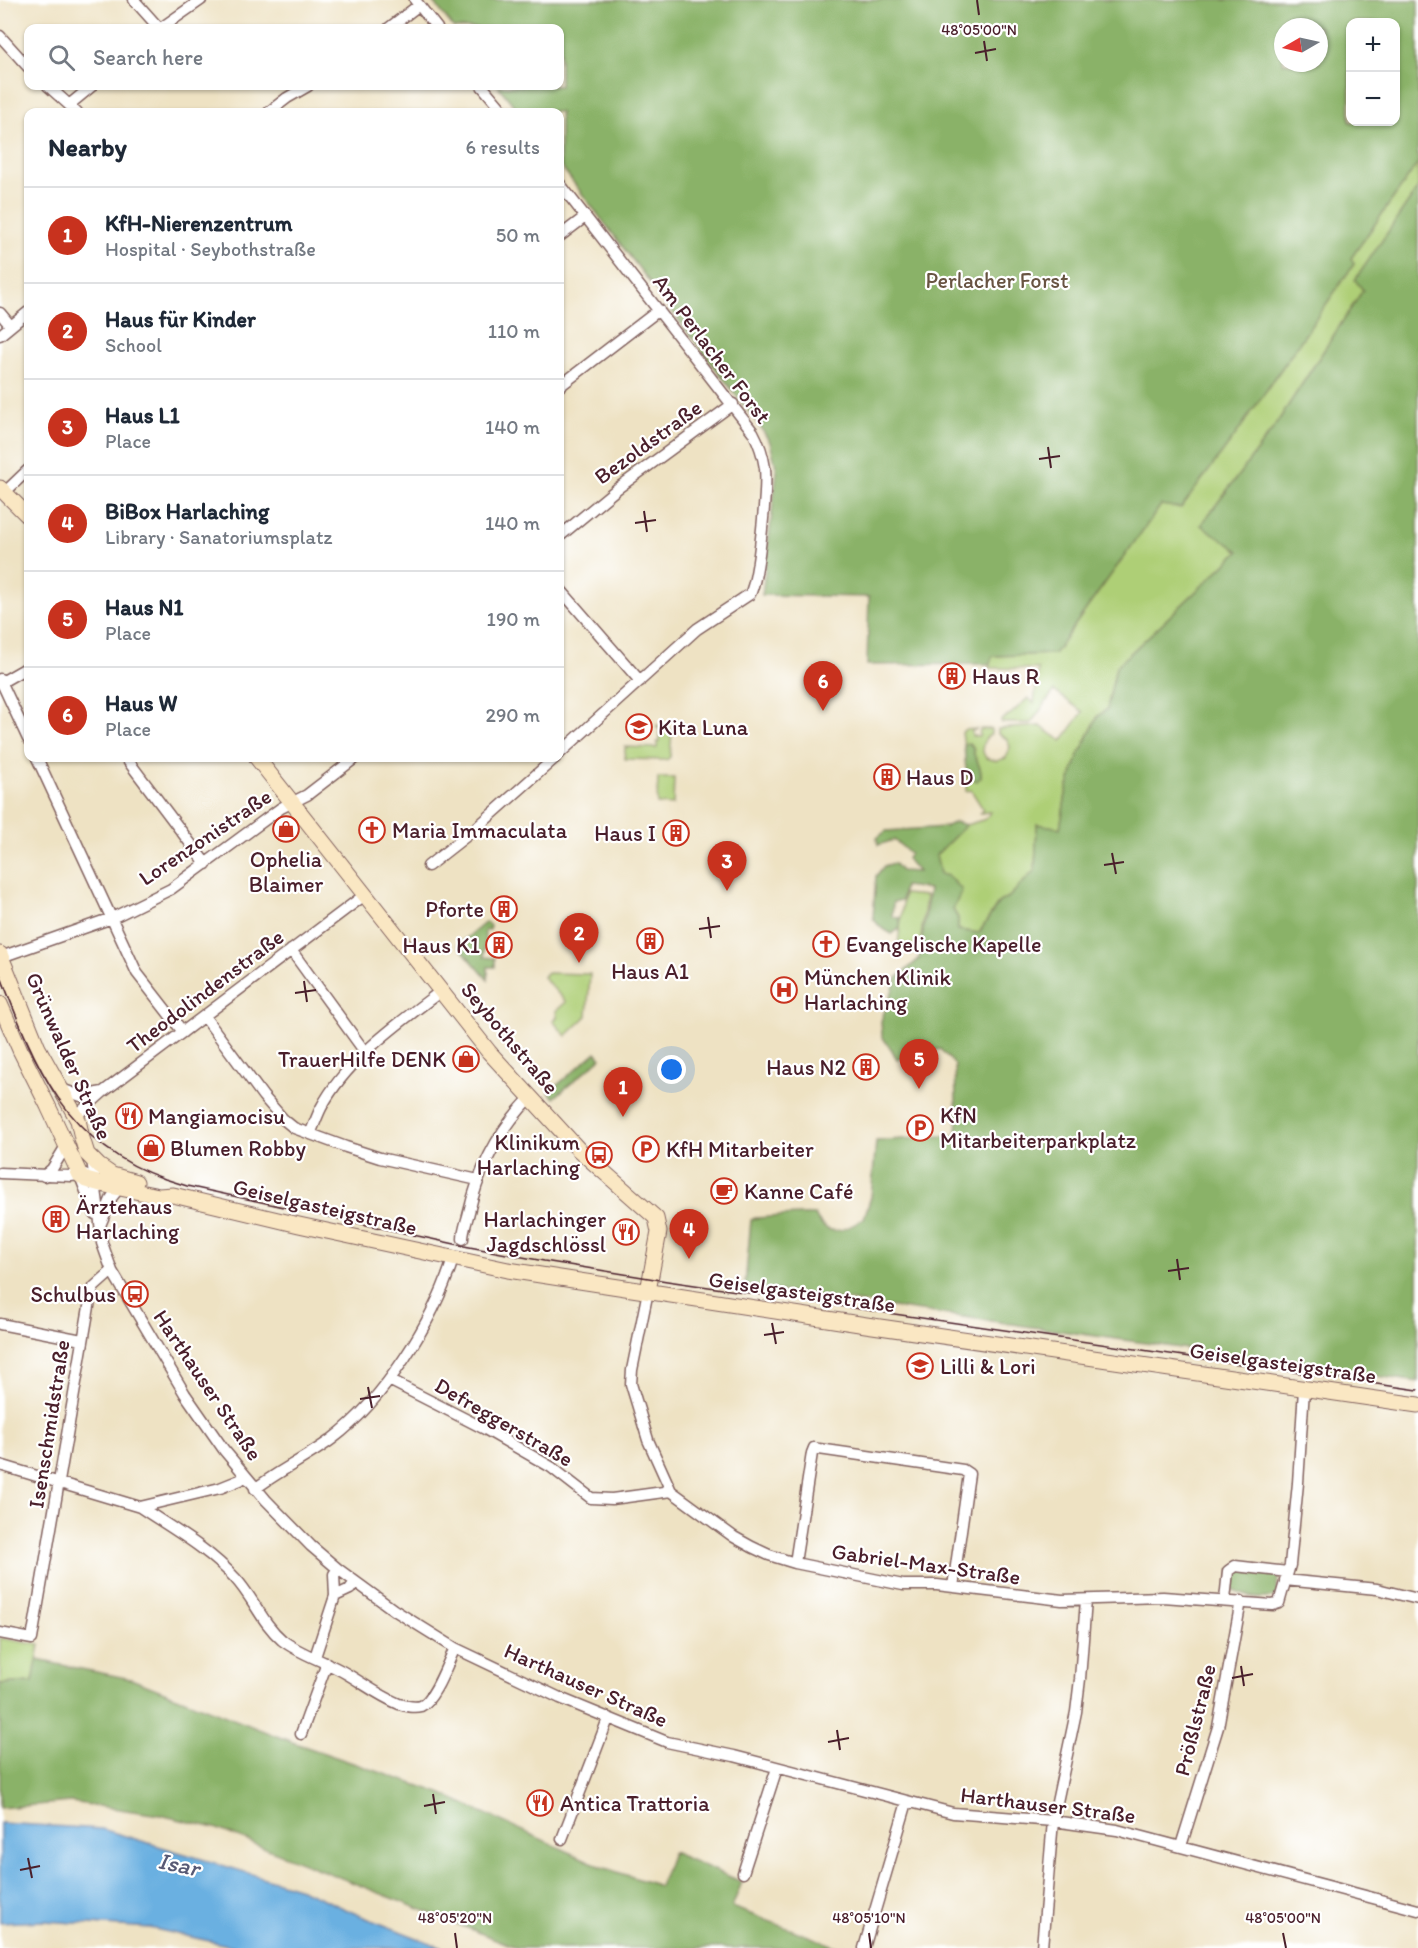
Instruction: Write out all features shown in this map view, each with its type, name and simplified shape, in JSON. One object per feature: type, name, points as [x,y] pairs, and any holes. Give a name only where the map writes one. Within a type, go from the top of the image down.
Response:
[{"type":"main road","points":[[2,490],[24,512]]},
{"type":"main road","name":"Seybothstraße","points":[[261,762],[485,1048],[579,1150],[656,1218],[659,1226],[648,1292]]},
{"type":"main road","name":"Grünwalder Straße","points":[[0,955],[29,1028],[76,1116],[90,1172]]},
{"type":"main road","name":"Grünwalder Straße","points":[[0,1004],[66,1146],[90,1172],[173,1195]]},
{"type":"main road","points":[[54,1119],[67,1122],[76,1116]]},
{"type":"main road","points":[[90,1172],[116,1181]]},
{"type":"main road","name":"Geiselgasteigstraße","points":[[173,1195],[453,1259],[516,1271],[1418,1405]]},
{"type":"main road","points":[[655,1257],[662,1280],[684,1297]]},
{"type":"street","points":[[134,0],[156,24]]},
{"type":"street","points":[[166,24],[201,0]]},
{"type":"street","points":[[393,24],[417,3],[434,24]]},
{"type":"street","points":[[0,36],[24,63]]},
{"type":"street","points":[[52,90],[72,108]]},
{"type":"street","points":[[74,108],[89,90]]},
{"type":"street","points":[[274,108],[301,90]]},
{"type":"street","points":[[485,90],[501,108]]},
{"type":"street","name":"Am Perlacher Forst","points":[[564,189],[754,433],[759,443],[765,469],[756,574],[752,592],[748,597],[707,622],[640,681]]},
{"type":"street","points":[[564,233],[585,217]]},
{"type":"street","points":[[564,383],[659,310]]},
{"type":"street","points":[[0,313],[10,325]]},
{"type":"street","points":[[0,335],[24,315]]},
{"type":"street","name":"Bezoldstraße","points":[[564,533],[618,488],[733,404]]},
{"type":"street","points":[[2,490],[24,473]]},
{"type":"street","points":[[564,596],[640,681],[564,749]]},
{"type":"street","points":[[24,669],[0,682],[24,731]]},
{"type":"street","points":[[40,762],[138,973],[183,1032]]},
{"type":"street","points":[[129,762],[206,864]]},
{"type":"street","name":"Lorenzonistraße","points":[[0,955],[112,918],[171,889],[281,808],[307,795],[350,762]]},
{"type":"street","points":[[428,866],[474,830],[550,762]]},
{"type":"street","name":"Theodolindenstraße","points":[[76,1116],[103,1092],[366,894]]},
{"type":"street","points":[[291,950],[365,1052]]},
{"type":"street","points":[[310,1134],[322,1106],[346,1072],[365,1052],[441,991]]},
{"type":"street","points":[[204,1016],[262,1096],[294,1128],[380,1158],[478,1180]]},
{"type":"street","points":[[61,1089],[81,1096],[103,1092]]},
{"type":"street","points":[[463,1239],[478,1180],[503,1131],[530,1098]]},
{"type":"street","points":[[44,1176],[66,1146]]},
{"type":"street","points":[[0,1173],[44,1176],[90,1172]]},
{"type":"street","points":[[90,1172],[102,1243],[112,1271]]},
{"type":"street","points":[[90,1172],[100,1226]]},
{"type":"street","points":[[100,1226],[116,1181]]},
{"type":"street","points":[[255,1489],[332,1439],[354,1421],[389,1380],[411,1349],[443,1286],[453,1259]]},
{"type":"street","name":"Isenschmidstraße","points":[[0,1633],[32,1639],[91,1295],[94,1287],[112,1271]]},
{"type":"street","name":"Harthauser Straße","points":[[112,1271],[185,1394],[255,1489],[286,1522],[338,1569],[394,1610],[455,1647],[560,1698],[667,1742],[734,1756],[907,1802],[969,1815],[1053,1821],[1117,1830],[1418,1911]]},
{"type":"street","name":"Gabriel-Max-Straße","points":[[648,1292],[631,1384],[648,1440],[671,1491],[734,1537],[770,1555],[795,1563],[903,1585],[953,1587],[1024,1596],[1086,1600],[1163,1597],[1273,1605],[1279,1603],[1286,1576]]},
{"type":"street","points":[[0,1323],[82,1340]]},
{"type":"street","name":"Defreggerstraße","points":[[389,1380],[551,1467],[591,1498],[612,1499],[671,1491]]},
{"type":"street","points":[[1286,1576],[1298,1483],[1304,1389]]},
{"type":"street","points":[[795,1563],[814,1449],[963,1470],[969,1474],[953,1587]]},
{"type":"street","points":[[0,1465],[140,1507],[208,1552],[236,1579],[266,1624],[284,1641],[400,1704],[418,1707],[432,1696],[455,1647]]},
{"type":"street","points":[[140,1507],[220,1488],[245,1476]]},
{"type":"street","points":[[1225,1600],[1228,1571],[1235,1566],[1418,1599]]},
{"type":"street","points":[[315,1658],[335,1596],[334,1574],[338,1569]]},
{"type":"street","points":[[335,1596],[350,1588],[355,1582]]},
{"type":"street","points":[[1042,1947],[1053,1821],[1076,1712],[1086,1600]]},
{"type":"street","name":"Prößlstraße","points":[[1181,1846],[1218,1727],[1241,1601]]},
{"type":"street","points":[[301,1734],[327,1663]]},
{"type":"street","points":[[562,1839],[608,1719]]},
{"type":"street","points":[[743,1873],[777,1768]]},
{"type":"street","points":[[864,1948],[907,1802]]},
{"type":"green space","name":"Perlacher Forst","points":[[432,0],[1418,0],[1418,163],[1351,258],[1354,264],[1234,437],[1181,508],[1161,505],[1054,654],[993,656],[989,664],[867,665],[869,597],[762,595],[777,471],[770,442],[564,170],[564,108],[516,108],[501,90],[564,90],[564,24],[451,24]]},
{"type":"green space","points":[[1418,163],[1418,188],[1356,280],[1363,290],[1273,429],[1201,525],[1240,550],[1116,667],[1107,709],[1098,716],[1079,755],[1067,789],[1060,828],[1037,824],[1035,870],[1009,897],[999,902],[979,933],[958,930],[958,918],[940,874],[936,855],[966,825],[986,819],[990,812],[980,813],[983,809],[971,790],[966,791],[966,773],[968,777],[981,777],[981,774],[973,746],[967,743],[964,745],[962,733],[964,730],[977,729],[972,731],[972,736],[979,736],[980,729],[991,729],[991,734],[984,742],[983,751],[986,758],[997,761],[1006,758],[1010,747],[1007,739],[998,734],[998,729],[1040,726],[1062,741],[1083,712],[1054,691],[1031,723],[1001,723],[1001,720],[1028,698],[1034,703],[1038,669],[989,668],[992,656],[1054,654],[1161,505],[1181,507],[1234,437],[1354,264],[1351,258]]},
{"type":"green space","points":[[1418,188],[1418,1382],[745,1286],[751,1220],[815,1215],[820,1223],[831,1230],[843,1229],[864,1218],[871,1197],[876,1141],[957,1135],[955,1065],[940,1049],[897,1059],[882,1036],[881,1021],[897,978],[919,959],[929,889],[904,886],[902,900],[893,902],[892,917],[900,918],[900,928],[892,934],[880,927],[873,918],[876,876],[884,866],[894,863],[901,871],[918,872],[907,859],[910,853],[894,840],[878,845],[877,838],[886,831],[945,827],[955,822],[966,825],[936,855],[940,874],[948,876],[962,890],[953,910],[958,918],[958,930],[979,933],[999,902],[1009,897],[1035,870],[1037,824],[1060,828],[1067,789],[1079,755],[1098,716],[1107,709],[1116,667],[1239,551],[1201,525],[1273,429],[1363,290],[1355,280]]},
{"type":"green space","points":[[657,725],[672,731],[670,757],[666,760],[625,759],[625,747],[657,748],[657,742],[660,742],[660,729]]},
{"type":"green space","points":[[969,743],[980,766],[981,777],[977,781],[969,776],[967,771],[964,745]]},
{"type":"green space","points":[[658,778],[674,778],[673,805],[657,804]]},
{"type":"green space","points":[[904,894],[926,896],[920,946],[898,944]]},
{"type":"green space","points":[[486,922],[490,930],[485,930],[484,957],[495,958],[495,967],[488,967],[488,980],[458,945]]},
{"type":"green space","points":[[546,973],[590,974],[587,1016],[566,1036],[553,1021],[557,1017],[556,1011],[566,1002],[543,977]]},
{"type":"green space","points":[[596,1052],[601,1058],[554,1098],[549,1092]]},
{"type":"green space","points":[[1235,1569],[1278,1573],[1277,1596],[1254,1598],[1233,1590]]},
{"type":"green space","points":[[0,1638],[40,1645],[33,1682],[0,1684]]},
{"type":"green space","points":[[37,1660],[131,1679],[292,1742],[440,1793],[602,1867],[660,1886],[672,1852],[742,1882],[732,1907],[840,1948],[518,1948],[215,1828],[160,1815],[71,1802],[0,1808],[0,1684],[33,1682]]},
{"type":"water","name":"Isar","points":[[0,1823],[102,1829],[301,1889],[361,1916],[443,1948],[241,1948],[150,1928],[44,1921],[0,1923]]},
{"type":"tram line","points":[[0,974],[26,1040],[41,1070],[58,1098],[78,1123],[102,1145],[131,1164],[187,1186],[544,1261],[667,1281],[1418,1390]]},
{"type":"place","name":"Haus R","points":[[952,676]]},
{"type":"place","name":"Haus W","points":[[823,711]]},
{"type":"place","name":"Kita Luna","points":[[639,727]]},
{"type":"place","name":"Haus D","points":[[887,777]]},
{"type":"place","name":"Ophelia Blaimer","points":[[286,829]]},
{"type":"place","name":"Maria Immaculata","points":[[372,830]]},
{"type":"place","name":"Haus I","points":[[676,833]]},
{"type":"place","name":"Haus L1","points":[[727,891]]},
{"type":"place","name":"Pforte","points":[[504,909]]},
{"type":"place","name":"Haus A1","points":[[650,941]]},
{"type":"place","name":"Evangelische Kapelle","points":[[826,944]]},
{"type":"place","name":"Haus K1","points":[[499,945]]},
{"type":"place","name":"Haus für Kinder","points":[[579,963]]},
{"type":"place","name":"München Klinik Harlaching","points":[[784,990]]},
{"type":"place","name":"TrauerHilfe DENK","points":[[466,1059]]},
{"type":"place","name":"Haus N2","points":[[866,1067]]},
{"type":"place","name":"Haus N1","points":[[919,1089]]},
{"type":"place","name":"Mangiamocisu","points":[[129,1116]]},
{"type":"place","name":"KfH-Nierenzentrum","points":[[623,1117]]},
{"type":"place","name":"KfN Mitarbeiterparkplatz","points":[[920,1128]]},
{"type":"place","name":"Blumen Robby","points":[[151,1148]]},
{"type":"place","name":"KfH Mitarbeiter","points":[[646,1149]]},
{"type":"place","name":"Klinikum Harlaching","points":[[599,1155]]},
{"type":"place","name":"Kanne Café","points":[[724,1191]]},
{"type":"place","name":"Ärztehaus Harlaching","points":[[56,1219]]},
{"type":"place","name":"Harlachinger Jagdschlössl","points":[[626,1232]]},
{"type":"place","name":"BiBox Harlaching","points":[[689,1259]]},
{"type":"place","name":"Schulbus","points":[[135,1294]]},
{"type":"place","name":"Lilli & Lori","points":[[920,1366]]},
{"type":"place","name":"Antica Trattoria","points":[[540,1803]]}]
